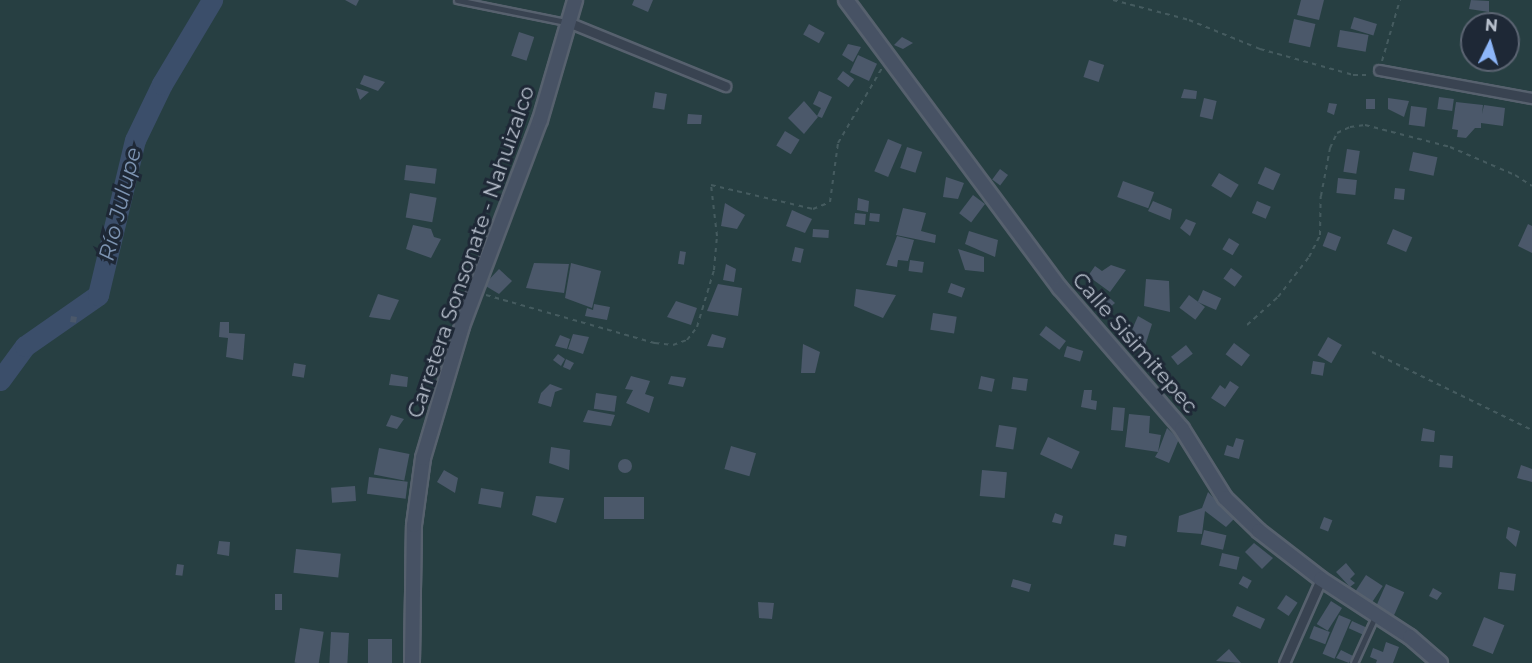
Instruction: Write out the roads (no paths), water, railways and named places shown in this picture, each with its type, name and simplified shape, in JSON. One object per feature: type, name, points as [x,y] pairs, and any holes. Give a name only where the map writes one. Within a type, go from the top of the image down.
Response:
[{"type":"street","name":"Carretera Sonsonate - Nahuizalco","points":[[412,663],[417,488],[474,292],[540,120],[575,0]]},
{"type":"street","name":"Calle Sisimitepec","points":[[846,0],[1060,288],[1182,429],[1225,498],[1259,531],[1321,579],[1376,615],[1440,663]]},
{"type":"street","points":[[568,22],[725,86]]},
{"type":"street","points":[[1379,70],[1532,98]]},
{"type":"street","points":[[1284,663],[1321,579]]},
{"type":"lane","points":[[457,0],[568,22]]},
{"type":"lane","points":[[1354,663],[1376,615]]},
{"type":"waterway","name":"Río Julupe","points":[[0,380],[25,346],[98,295],[135,140],[162,84],[212,0]]}]
